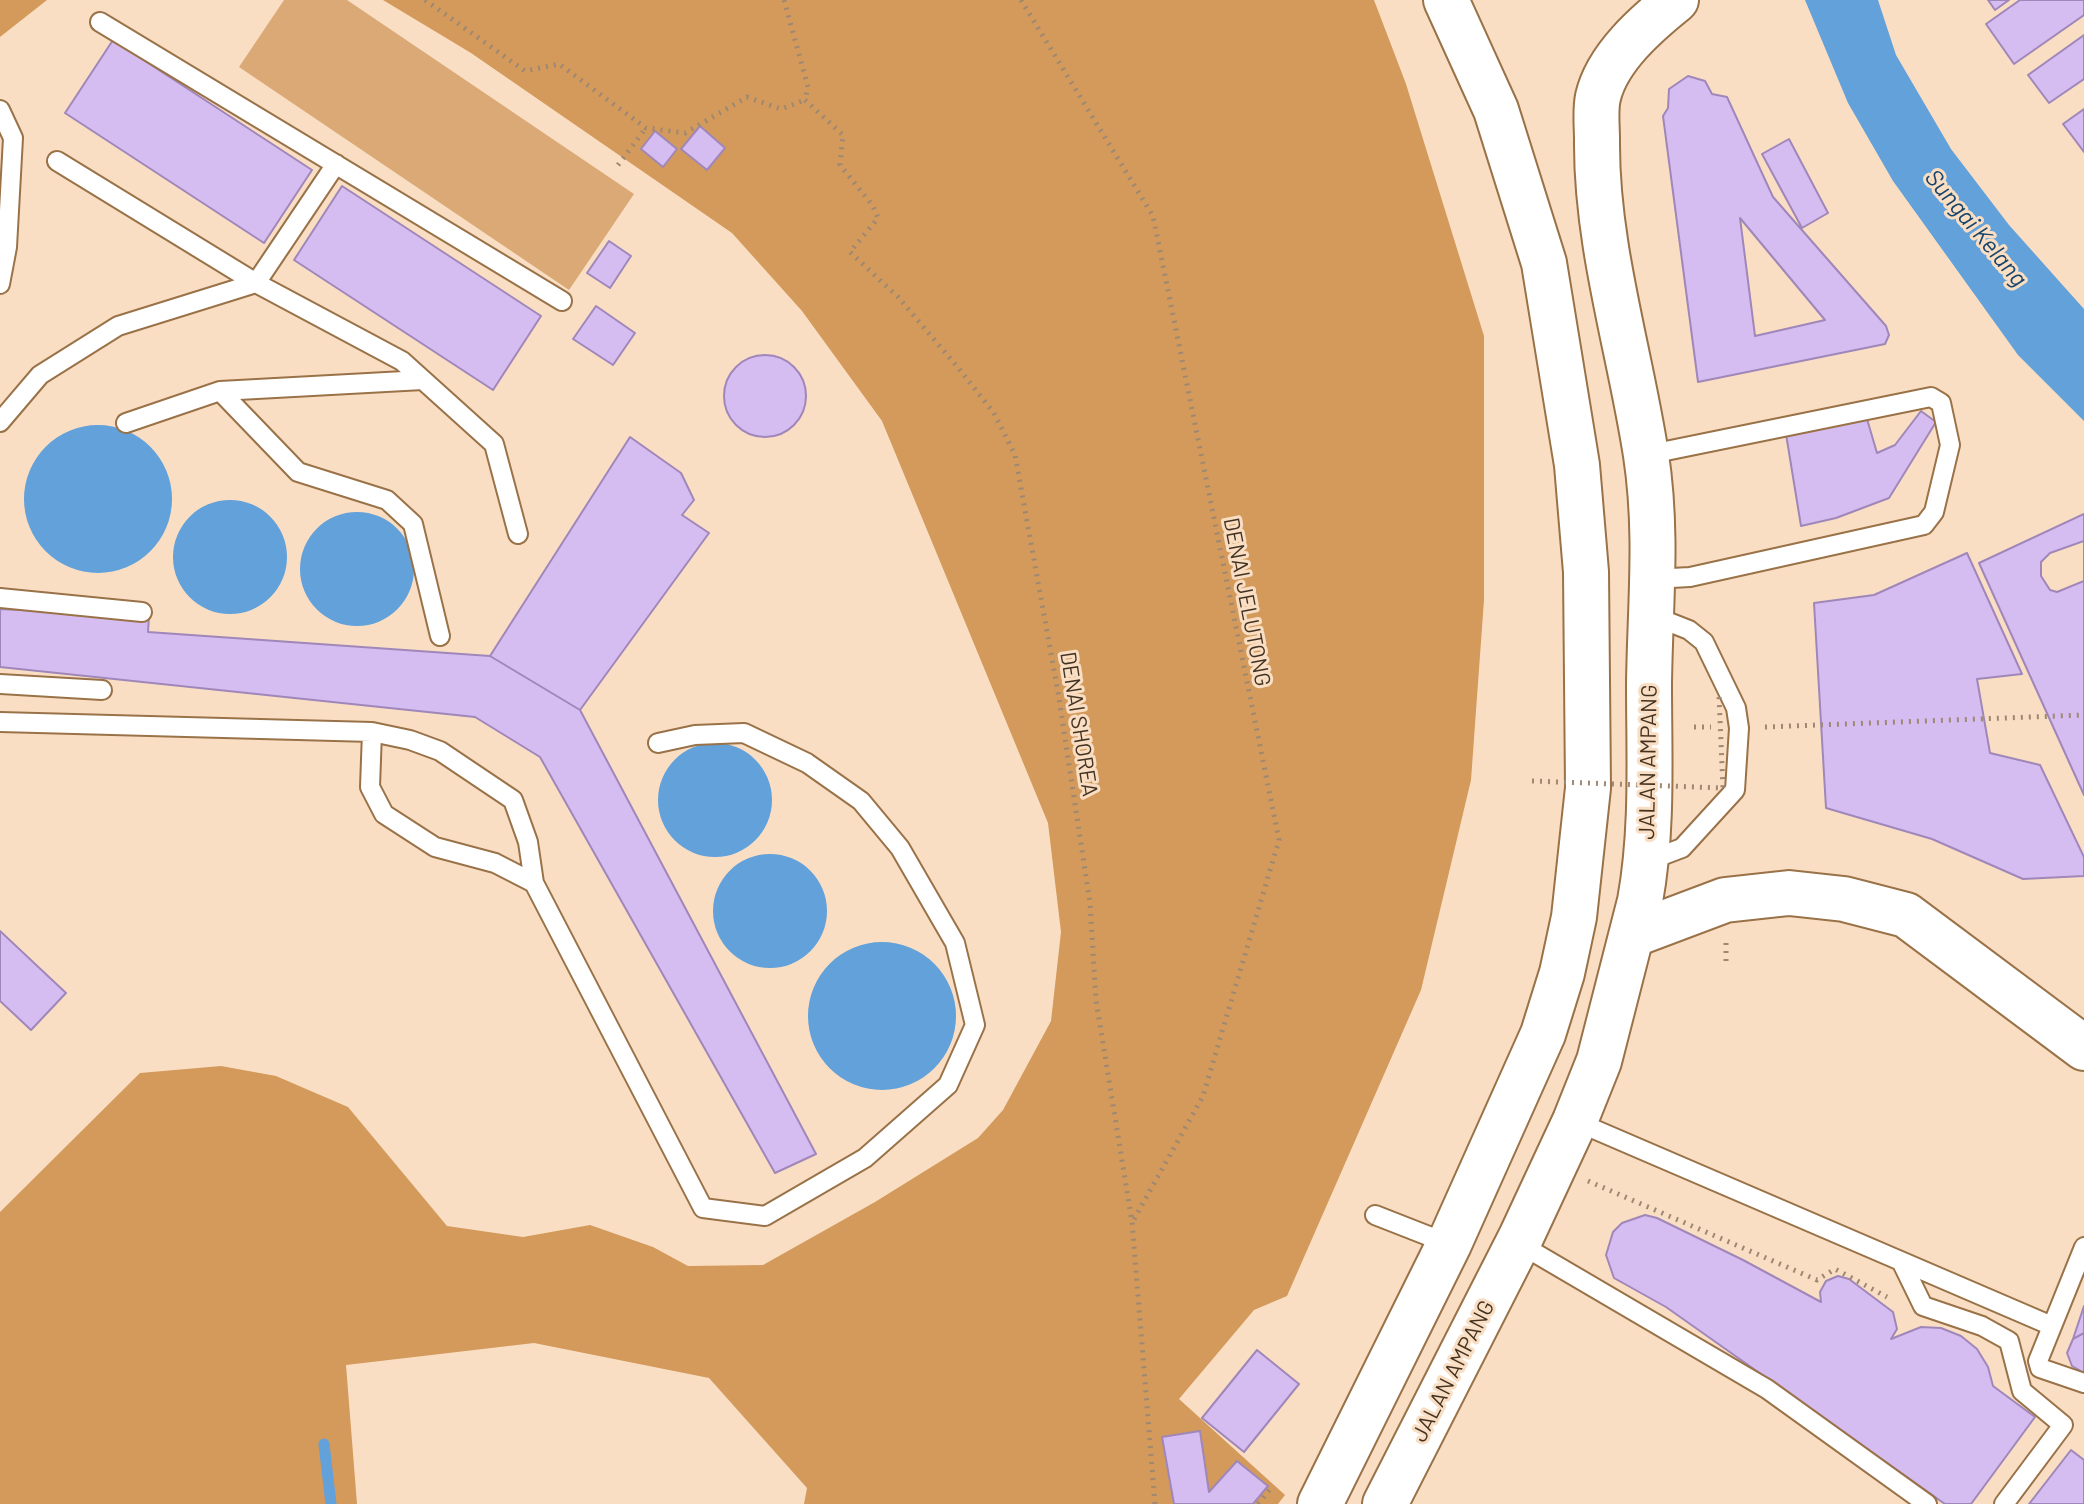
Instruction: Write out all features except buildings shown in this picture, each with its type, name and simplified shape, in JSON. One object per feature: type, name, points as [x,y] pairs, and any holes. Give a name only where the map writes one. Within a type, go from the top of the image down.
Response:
[{"type":"main road","points":[[1320,1504],[1449,1244],[1532,1061],[1562,973],[1574,917],[1588,788],[1586,572],[1577,465],[1544,263],[1496,110],[1446,0]]},
{"type":"main road","name":"JALAN AMPANG","points":[[1385,1504],[1518,1243],[1575,1121],[1599,1061],[1632,935],[1645,862],[1654,514],[1646,455],[1601,218],[1597,164],[1598,98],[1609,69],[1652,20],[1676,0]]},
{"type":"main road","points":[[1632,935],[1725,900],[1789,893],[1844,899],[1906,915],[2084,1048]]},
{"type":"lane","points":[[100,22],[562,301]]},
{"type":"lane","points":[[0,110],[13,138],[7,247],[0,284]]},
{"type":"lane","points":[[57,161],[256,283],[402,361],[494,444],[518,534]]},
{"type":"lane","points":[[0,422],[40,375],[118,326],[256,283],[336,164]]},
{"type":"lane","points":[[126,423],[220,391],[423,380]]},
{"type":"lane","points":[[220,391],[298,472],[387,500],[413,524],[440,636]]},
{"type":"lane","points":[[1645,862],[1682,848],[1735,790],[1739,728],[1736,708],[1704,642],[1652,597],[1690,577],[1924,525],[1934,512],[1950,445],[1941,403],[1931,397],[1646,455]]},
{"type":"lane","points":[[0,598],[142,612]]},
{"type":"lane","points":[[0,684],[102,690]]},
{"type":"lane","points":[[0,722],[372,732],[440,751],[513,800],[528,842],[534,883],[703,1208],[765,1216],[865,1158],[948,1085],[975,1025],[955,943],[900,848],[861,801],[807,763],[744,733],[695,735],[658,743]]},
{"type":"lane","points":[[372,732],[370,787],[384,814],[435,847],[495,863],[534,883]]},
{"type":"lane","points":[[1575,1121],[2052,1326]]},
{"type":"lane","points":[[1375,1215],[1449,1244]]},
{"type":"lane","points":[[1518,1243],[1767,1389],[1927,1504]]},
{"type":"lane","points":[[2084,1247],[2038,1361],[2040,1368],[2084,1383]]},
{"type":"lane","points":[[1902,1263],[1926,1313],[1982,1326],[2009,1341],[2022,1391],[2063,1425],[2004,1504]]},
{"type":"path","points":[[425,0],[525,71],[559,64],[646,128],[685,133],[747,97],[781,109],[805,100],[808,87],[784,0]]},
{"type":"path","name":"DENAI JELUTONG","points":[[1021,0],[1153,216],[1279,840],[1203,1096],[1132,1222]]},
{"type":"path","name":"DENAI SHOREA","points":[[805,100],[843,135],[840,165],[873,206],[878,218],[850,252],[898,297],[960,370],[994,413],[1015,455],[1058,692],[1088,888],[1096,1000],[1132,1222],[1155,1504]]},
{"type":"path","points":[[618,165],[646,128]]},
{"type":"path","points":[[1532,781],[1723,788],[1719,697]]},
{"type":"path","points":[[1821,725],[2084,715]]},
{"type":"path","points":[[1726,933],[1726,962]]},
{"type":"path","points":[[1587,1181],[1817,1280],[1835,1269],[1864,1282],[1901,1305],[1926,1313]]},
{"type":"path","points":[[1258,1504],[1271,1488]]},
{"type":"shaded area","points":[[0,0],[47,0],[0,37]]},
{"type":"shaded area","points":[[284,0],[347,0],[634,194],[569,290],[239,67]]},
{"type":"shaded area","points":[[383,0],[1374,0],[1406,84],[1484,336],[1484,600],[1471,780],[1421,990],[1287,1296],[1254,1310],[1179,1399],[1285,1495],[1278,1504],[804,1504],[807,1488],[709,1378],[534,1343],[346,1365],[357,1504],[0,1504],[0,1212],[140,1073],[221,1066],[276,1076],[348,1107],[447,1226],[523,1237],[590,1225],[653,1247],[688,1266],[763,1265],[875,1202],[978,1138],[1003,1110],[1051,1021],[1061,932],[1048,823],[882,421],[802,311],[732,233],[471,53]]},
{"type":"water","name":"Sungai Kelang","points":[[1805,0],[1878,0],[1896,55],[1951,149],[2009,225],[2084,309],[2084,421],[2018,355],[1893,181],[1848,103]]},
{"type":"water","points":[[98,425],[126,430],[151,446],[167,471],[172,499],[167,527],[151,552],[126,568],[98,573],[70,568],[45,552],[29,527],[24,499],[29,471],[45,446],[70,430]]},
{"type":"water","points":[[230,500],[252,504],[271,516],[283,535],[287,557],[283,579],[271,598],[252,610],[230,614],[208,610],[189,598],[177,579],[173,557],[177,535],[189,516],[208,504]]},
{"type":"water","points":[[357,512],[379,516],[398,528],[410,547],[414,569],[410,591],[398,610],[379,622],[357,626],[335,622],[316,610],[304,591],[300,569],[304,547],[316,528],[335,516]]},
{"type":"water","points":[[715,743],[737,747],[756,759],[768,778],[772,800],[768,822],[756,841],[737,853],[715,857],[693,853],[674,841],[662,822],[658,800],[662,778],[674,759],[693,747]]},
{"type":"water","points":[[770,854],[792,858],[811,870],[823,889],[827,911],[823,933],[811,952],[792,964],[770,968],[748,964],[729,952],[717,933],[713,911],[717,889],[729,870],[748,858]]},
{"type":"water","points":[[882,942],[910,947],[935,963],[951,988],[956,1016],[951,1044],[935,1069],[910,1085],[882,1090],[854,1085],[829,1069],[813,1044],[808,1016],[813,988],[829,963],[854,947]]},
{"type":"waterway","points":[[324,1444],[331,1504]]}]
